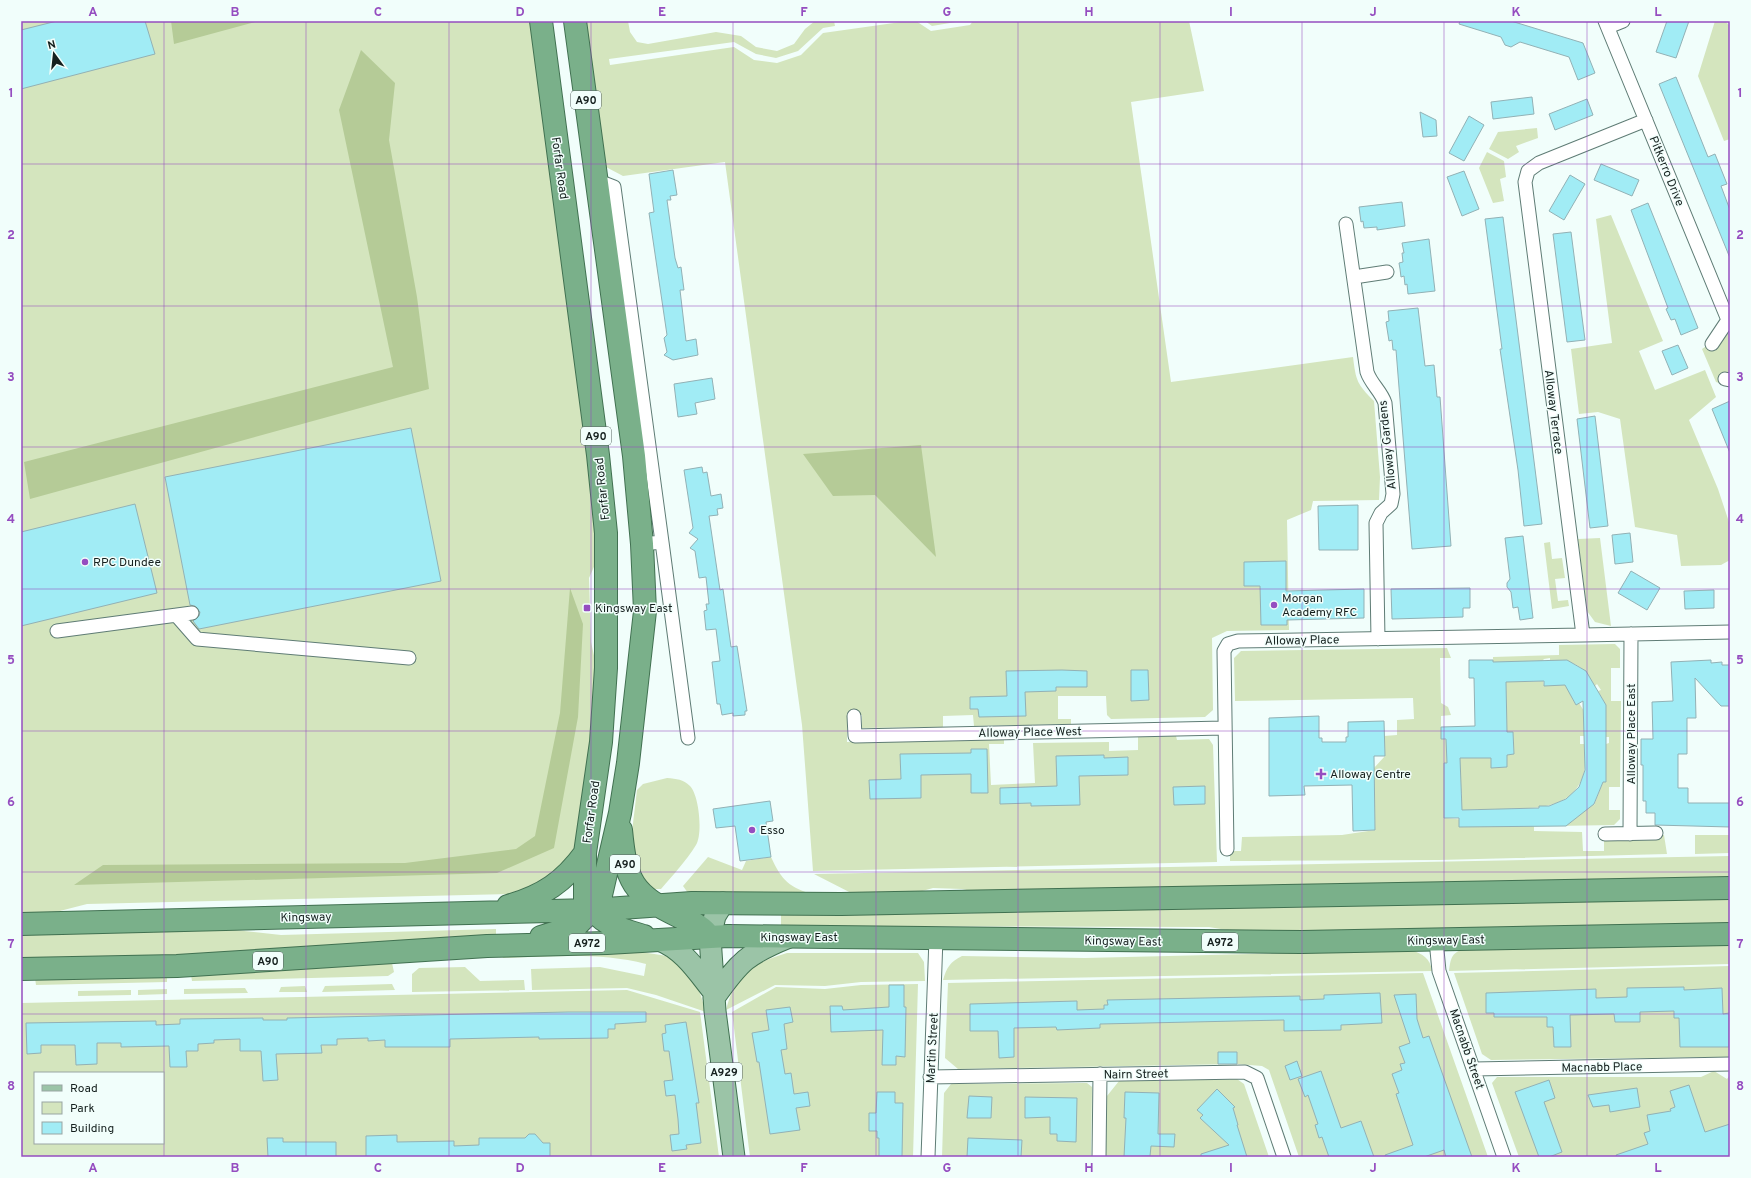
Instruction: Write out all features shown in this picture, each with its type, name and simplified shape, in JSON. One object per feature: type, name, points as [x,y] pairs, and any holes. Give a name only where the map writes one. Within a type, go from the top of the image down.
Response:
[{"type":"highway","name":"Forfar Road","points":[[541,21],[598,455],[606,533],[607,621],[605,675],[601,742],[585,854],[585,900],[592,910],[604,922],[615,927],[659,940]]},
{"type":"highway","name":"Forfar Road","points":[[515,945],[576,926],[592,910],[601,895],[620,813],[628,762],[652,543],[634,456],[575,21]]},
{"type":"highway","name":"A90","points":[[620,813],[624,860],[627,872],[644,897],[656,905]]},
{"type":"highway","points":[[484,913],[528,900],[558,884],[585,854]]},
{"type":"highway","points":[[592,910],[692,903],[858,904],[1730,888]]},
{"type":"highway","points":[[656,905],[703,928],[710,937]]},
{"type":"highway","name":"Kingsway","points":[[21,924],[592,910]]},
{"type":"highway","name":"Kingsway East","points":[[515,945],[710,937],[1302,942],[1730,934]]},
{"type":"highway","name":"A90","points":[[21,970],[177,966],[515,945]]},
{"type":"main road","name":"A929","points":[[723,903],[715,916],[710,937],[714,994],[734,1152]]},
{"type":"main road","points":[[659,940],[672,945],[682,952],[714,994],[742,961],[759,949],[789,937]]},
{"type":"street","points":[[1606,24],[1623,21]]},
{"type":"street","name":"Pitkerro Drive","points":[[1606,24],[1729,321],[1712,344]]},
{"type":"street","name":"Alloway Terrace","points":[[1583,635],[1525,182],[1528,171],[1539,163],[1646,120]]},
{"type":"street","name":"Alloway Gardens","points":[[1346,224],[1367,372],[1370,382],[1382,395],[1385,403],[1392,494],[1391,504],[1381,513],[1376,523],[1378,638]]},
{"type":"street","points":[[1354,277],[1387,272]]},
{"type":"street","name":"Forfar Road","points":[[652,543],[688,738]]},
{"type":"street","points":[[57,631],[192,613]]},
{"type":"street","points":[[176,615],[196,640],[409,658]]},
{"type":"street","points":[[1583,635],[1730,632]]},
{"type":"street","name":"Alloway Place East","points":[[1630,834],[1631,634]]},
{"type":"street","name":"Alloway Place","points":[[1227,850],[1224,651],[1228,644],[1238,641],[1583,635]]},
{"type":"street","name":"Alloway Place West","points":[[854,716],[855,736],[1224,728]]},
{"type":"street","points":[[1605,834],[1656,833]]},
{"type":"street","name":"Martin Street","points":[[928,1157],[936,938]]},
{"type":"street","name":"Macnabb Street","points":[[1436,940],[1439,971],[1504,1157]]},
{"type":"street","name":"Macnabb Place","points":[[1474,1069],[1730,1064]]},
{"type":"street","name":"Nairn Street","points":[[930,1077],[1245,1072],[1257,1078],[1284,1157]]},
{"type":"street","points":[[1099,1157],[1100,1074]]},
{"type":"green space","points":[[21,21],[531,21],[589,457],[597,560],[589,578],[591,642],[597,669],[592,734],[577,839],[570,861],[554,879],[514,894],[87,904],[52,913],[21,914]]},
{"type":"green space","points":[[171,21],[259,21],[174,44]]},
{"type":"green space","points":[[585,21],[628,21],[630,32],[637,42],[648,44],[716,32],[741,36],[756,47],[777,51],[794,44],[805,29],[815,21],[834,21],[835,26],[823,28],[798,51],[776,58],[756,54],[734,42],[609,59],[610,65],[734,47],[754,60],[777,63],[801,55],[823,33],[908,21],[916,21],[931,31],[970,25],[973,21],[1189,21],[1204,91],[1131,102],[1171,382],[1353,357],[1358,382],[1374,401],[1380,477],[1379,500],[1313,501],[1311,510],[1287,520],[1289,630],[1227,631],[1212,638],[1213,710],[1205,717],[1111,719],[1107,715],[1106,696],[1058,696],[1058,719],[1071,719],[1071,724],[974,726],[973,715],[943,716],[943,727],[862,728],[862,715],[847,715],[847,742],[1004,739],[1004,744],[989,744],[991,785],[1035,783],[1033,743],[1109,742],[1109,751],[1138,750],[1138,737],[1176,736],[1177,740],[1209,739],[1213,745],[1217,862],[813,871],[802,725],[725,162],[623,176],[606,167]]},
{"type":"green space","points":[[925,21],[962,21],[932,26]]},
{"type":"green space","points":[[1715,21],[1725,21],[1730,26],[1730,139],[1724,141],[1698,76]]},
{"type":"green space","points":[[361,50],[395,83],[389,140],[417,297],[429,389],[30,499],[24,462],[393,367],[339,110]]},
{"type":"green space","points":[[1537,128],[1538,138],[1516,146],[1519,152],[1508,159],[1489,149],[1498,132]]},
{"type":"green space","points":[[1487,152],[1504,161],[1506,177],[1500,179],[1504,201],[1493,203],[1479,168]]},
{"type":"green space","points":[[1611,215],[1663,341],[1639,351],[1655,390],[1705,370],[1716,397],[1689,420],[1718,489],[1730,525],[1730,560],[1721,565],[1681,566],[1677,535],[1635,527],[1620,419],[1598,412],[1579,414],[1571,349],[1612,343],[1596,219]]},
{"type":"green space","points":[[1730,333],[1730,374],[1725,373],[1722,384],[1716,382],[1702,349],[1708,345],[1716,348],[1727,334]]},
{"type":"green space","points":[[921,445],[936,557],[875,495],[833,496],[803,454]]},
{"type":"green space","points":[[1600,538],[1611,626],[1595,622],[1587,611],[1578,539]]},
{"type":"green space","points":[[1550,542],[1552,559],[1562,558],[1565,578],[1555,579],[1558,601],[1568,600],[1569,606],[1552,609],[1544,543]]},
{"type":"green space","points":[[570,588],[583,624],[578,717],[554,848],[497,873],[74,885],[103,865],[405,863],[516,849],[535,836],[560,713]]},
{"type":"green space","points":[[1615,644],[1620,649],[1620,668],[1611,668],[1611,701],[1621,701],[1620,787],[1609,787],[1609,810],[1620,810],[1620,819],[1614,825],[1555,826],[1571,820],[1572,821],[1591,804],[1594,805],[1603,782],[1606,781],[1606,744],[1609,743],[1609,737],[1606,737],[1606,705],[1598,691],[1601,690],[1597,684],[1595,686],[1586,673],[1577,665],[1572,663],[1550,661],[1550,658],[1544,659],[1522,682],[1543,681],[1544,686],[1561,681],[1570,687],[1575,696],[1572,698],[1576,705],[1579,703],[1584,711],[1584,736],[1580,736],[1580,744],[1584,744],[1585,765],[1579,784],[1573,793],[1554,804],[1532,808],[1497,811],[1496,809],[1478,811],[1478,809],[1459,811],[1459,799],[1462,799],[1462,793],[1460,793],[1458,763],[1444,763],[1444,818],[1534,826],[1534,831],[1582,832],[1583,851],[1604,851],[1604,841],[1654,840],[1654,835],[1664,835],[1667,854],[1439,860],[1230,861],[1230,851],[1241,851],[1242,837],[1342,835],[1375,830],[1374,768],[1385,756],[1384,736],[1397,735],[1397,720],[1414,719],[1413,698],[1235,701],[1234,658],[1241,651],[1447,648],[1451,658],[1440,658],[1441,703],[1448,707],[1451,715],[1441,716],[1441,738],[1463,745],[1464,758],[1491,758],[1491,768],[1507,767],[1507,757],[1503,755],[1514,754],[1513,733],[1507,732],[1506,680],[1493,662],[1493,657],[1559,655],[1559,645]]},
{"type":"green space","points":[[667,778],[677,779],[690,786],[696,797],[700,824],[696,845],[684,862],[661,889],[654,889],[640,877],[630,848],[637,790],[643,784]]},
{"type":"green space","points":[[1695,835],[1730,835],[1730,853],[1695,854]]},
{"type":"green space","points":[[1730,856],[1730,878],[991,895],[962,889],[933,888],[901,897],[857,896],[814,874]]},
{"type":"green space","points":[[708,857],[742,870],[746,861],[771,857],[779,872],[787,882],[798,889],[814,895],[688,893],[683,886]]},
{"type":"green space","points":[[1642,899],[1730,899],[1730,925],[1257,935],[1209,927],[781,926],[781,912],[938,914]]},
{"type":"green space","points":[[225,929],[281,935],[496,929],[496,937],[178,958],[21,960],[21,933]]},
{"type":"green space","points":[[1730,944],[1730,964],[1449,971],[1453,956],[1466,948]]},
{"type":"green space","points":[[1411,950],[1419,953],[1428,960],[1432,971],[943,980],[950,965],[962,956],[1085,958]]},
{"type":"green space","points":[[643,952],[665,956],[683,966],[689,972],[698,987],[706,1012],[656,995],[627,988],[532,990],[531,969],[600,967],[644,976],[646,964],[629,960],[575,956],[503,958],[502,954]]},
{"type":"green space","points":[[787,953],[918,953],[924,962],[925,981],[861,982],[825,986],[775,985],[726,1010],[735,986],[747,971],[763,961]]},
{"type":"green space","points":[[386,961],[392,963],[394,972],[388,976],[192,981],[191,975]]},
{"type":"green space","points":[[1730,966],[1730,1057],[1491,1060],[1482,1054],[1454,973]]},
{"type":"green space","points":[[465,967],[480,981],[524,980],[525,990],[412,992],[412,974],[419,968]]},
{"type":"green space","points":[[1423,973],[1488,1157],[1299,1157],[1269,1070],[1262,1066],[1237,1064],[958,1069],[945,1058],[948,983]]},
{"type":"green space","points":[[167,975],[167,982],[36,985],[35,978]]},
{"type":"green space","points":[[392,984],[395,990],[322,992],[325,986]]},
{"type":"green space","points":[[918,984],[913,1157],[750,1157],[732,1012],[776,987],[825,989],[861,985]]},
{"type":"green space","points":[[305,986],[307,992],[279,992],[281,987]]},
{"type":"green space","points":[[245,988],[248,993],[184,994],[184,989]]},
{"type":"green space","points":[[167,989],[167,994],[138,995],[138,990]]},
{"type":"green space","points":[[131,990],[131,995],[78,996],[78,991]]},
{"type":"green space","points":[[627,990],[700,1012],[719,1157],[21,1157],[21,1003]]},
{"type":"green space","points":[[1714,1071],[1727,1079],[1730,1075],[1730,1157],[1519,1157],[1492,1083],[1497,1077],[1701,1077]]},
{"type":"green space","points":[[1237,1079],[1244,1084],[1269,1157],[1105,1157],[1107,1096],[1119,1081]]},
{"type":"green space","points":[[1087,1083],[1092,1087],[1091,1157],[942,1157],[944,1093],[951,1084]]},
{"type":"building","points":[[57,21],[145,21],[155,54],[21,89],[21,30]]},
{"type":"building","points":[[1460,21],[1511,21],[1583,43],[1595,73],[1578,80],[1569,57],[1520,42],[1511,47],[1505,45],[1501,37],[1459,24]]},
{"type":"building","points":[[1667,21],[1689,21],[1676,58],[1656,52]]},
{"type":"building","points":[[1676,77],[1708,157],[1715,154],[1727,184],[1721,186],[1730,210],[1730,258],[1659,84]]},
{"type":"building","points":[[1532,97],[1534,114],[1493,119],[1491,102]]},
{"type":"building","points":[[1587,99],[1593,115],[1555,130],[1549,114]]},
{"type":"building","points":[[1420,112],[1436,120],[1437,136],[1423,137]]},
{"type":"building","points":[[1469,116],[1484,125],[1464,161],[1449,153]]},
{"type":"building","points":[[1601,164],[1639,180],[1632,196],[1594,180]]},
{"type":"building","points":[[673,170],[677,195],[670,196],[671,200],[667,200],[675,258],[678,268],[681,267],[684,290],[680,290],[686,341],[696,339],[698,355],[673,360],[664,355],[667,352],[664,338],[667,335],[649,213],[654,212],[649,174]]},
{"type":"building","points":[[1464,171],[1479,209],[1462,216],[1447,177]]},
{"type":"building","points":[[1570,175],[1585,184],[1564,220],[1549,211]]},
{"type":"building","points":[[1402,202],[1405,226],[1377,230],[1377,227],[1364,228],[1363,221],[1361,222],[1359,207]]},
{"type":"building","points":[[1648,203],[1698,328],[1681,335],[1675,319],[1671,320],[1666,309],[1668,308],[1631,210]]},
{"type":"building","points":[[1503,217],[1542,524],[1524,526],[1518,470],[1500,349],[1502,349],[1485,219]]},
{"type":"building","points":[[1571,232],[1585,340],[1567,342],[1553,234]]},
{"type":"building","points":[[1429,239],[1435,291],[1408,294],[1404,276],[1401,277],[1399,263],[1403,262],[1402,253],[1404,253],[1402,243]]},
{"type":"building","points":[[1418,308],[1425,366],[1434,365],[1437,397],[1440,397],[1451,546],[1412,549],[1396,350],[1393,350],[1392,340],[1389,341],[1386,322],[1389,321],[1388,311]]},
{"type":"building","points":[[1678,345],[1688,368],[1672,375],[1662,351]]},
{"type":"building","points":[[712,378],[715,399],[695,403],[697,414],[678,417],[674,384]]},
{"type":"building","points":[[1730,401],[1730,453],[1712,409]]},
{"type":"building","points":[[1595,416],[1608,526],[1590,528],[1577,419]]},
{"type":"building","points":[[411,428],[441,581],[199,629],[193,621],[199,616],[200,612],[195,606],[190,605],[165,477]]},
{"type":"building","points":[[702,467],[703,473],[707,472],[711,496],[721,494],[723,508],[717,509],[718,515],[709,516],[720,590],[723,589],[731,647],[737,646],[747,711],[745,711],[745,715],[733,716],[733,713],[722,715],[720,704],[717,704],[712,662],[720,661],[716,629],[706,630],[704,611],[707,610],[706,604],[709,604],[706,577],[699,578],[695,551],[690,548],[698,539],[689,533],[693,528],[684,470]]},
{"type":"building","name":"RPC Dundee","points":[[135,504],[157,593],[21,626],[21,532]]},
{"type":"building","points":[[1358,505],[1358,550],[1319,550],[1318,506]]},
{"type":"building","points":[[1630,533],[1633,562],[1615,564],[1612,535]]},
{"type":"building","points":[[1523,536],[1533,618],[1520,620],[1518,607],[1513,608],[1511,592],[1507,587],[1507,583],[1510,579],[1505,538]]},
{"type":"building","points":[[1286,561],[1286,591],[1364,589],[1364,618],[1287,620],[1287,625],[1261,625],[1260,586],[1244,586],[1244,562]]},
{"type":"building","points":[[1631,571],[1660,588],[1647,610],[1618,593]]},
{"type":"building","points":[[1470,588],[1470,608],[1463,608],[1463,617],[1392,619],[1391,589]]},
{"type":"building","points":[[1714,590],[1714,608],[1685,609],[1684,591]]},
{"type":"building","points":[[1469,660],[1493,660],[1493,662],[1567,660],[1586,671],[1606,705],[1606,782],[1603,782],[1594,804],[1566,826],[1459,827],[1459,818],[1444,818],[1444,763],[1447,763],[1446,739],[1441,739],[1441,727],[1475,726],[1474,678],[1469,678]],"holes":[[[1544,681],[1544,686],[1565,685],[1576,705],[1583,701],[1585,770],[1579,787],[1566,799],[1549,806],[1539,806],[1539,808],[1462,810],[1460,758],[1491,758],[1491,768],[1507,767],[1507,755],[1514,754],[1513,732],[1507,732],[1506,682]]]},
{"type":"building","points":[[1711,660],[1711,663],[1722,662],[1722,665],[1730,665],[1730,706],[1721,706],[1695,678],[1696,718],[1687,718],[1687,754],[1678,754],[1678,788],[1688,788],[1688,803],[1730,803],[1730,827],[1655,825],[1655,813],[1646,813],[1646,801],[1643,801],[1643,765],[1641,765],[1641,739],[1653,739],[1652,702],[1673,701],[1671,662]]},
{"type":"building","points":[[1131,670],[1148,670],[1149,700],[1131,701]]},
{"type":"building","points":[[1006,671],[1087,671],[1087,687],[1056,687],[1056,691],[1025,692],[1026,716],[979,717],[978,709],[970,709],[970,697],[1007,696]]},
{"type":"building","name":"Alloway Centre","points":[[1319,716],[1319,738],[1322,738],[1322,742],[1346,742],[1346,737],[1348,737],[1348,722],[1384,721],[1385,756],[1374,756],[1375,830],[1353,831],[1352,785],[1304,786],[1305,795],[1269,796],[1269,718]]},
{"type":"building","points":[[971,749],[987,749],[988,793],[971,793],[971,774],[921,775],[921,798],[870,799],[869,780],[901,779],[900,754],[971,753]]},
{"type":"building","points":[[1104,755],[1104,758],[1128,757],[1128,775],[1079,776],[1080,805],[1031,806],[1031,803],[1000,804],[1000,788],[1057,786],[1056,756]]},
{"type":"building","points":[[1205,786],[1205,804],[1174,805],[1173,787]]},
{"type":"building","name":"Esso","points":[[770,801],[773,821],[766,822],[771,857],[740,861],[735,826],[716,828],[713,809]]},
{"type":"building","points":[[889,985],[904,985],[904,1007],[906,1007],[905,1057],[896,1056],[896,1065],[882,1065],[883,1030],[831,1032],[830,1006],[842,1006],[843,1010],[889,1007]]},
{"type":"building","points":[[1684,987],[1684,990],[1722,988],[1723,1014],[1729,1013],[1729,1047],[1680,1047],[1679,1018],[1674,1018],[1674,1011],[1640,1012],[1640,1022],[1615,1022],[1614,1014],[1570,1015],[1571,1047],[1554,1047],[1553,1027],[1547,1027],[1547,1017],[1494,1017],[1494,1013],[1486,1013],[1486,993],[1596,989],[1596,998],[1627,997],[1627,988]]},
{"type":"building","points":[[1380,993],[1382,1023],[1341,1025],[1341,1030],[1284,1031],[1284,1020],[1100,1024],[1100,1028],[1057,1030],[1056,1027],[1014,1028],[1014,1057],[999,1058],[998,1031],[970,1031],[970,1004],[1077,1001],[1077,1010],[1104,1009],[1104,1005],[1108,1005],[1107,1000],[1300,996],[1300,1000],[1324,999],[1324,995]]},
{"type":"building","points":[[1416,994],[1417,1019],[1423,1038],[1429,1036],[1472,1157],[1446,1157],[1444,1150],[1424,1157],[1386,1157],[1385,1155],[1413,1145],[1396,1094],[1399,1093],[1392,1074],[1402,1070],[1400,1064],[1405,1063],[1399,1047],[1410,1043],[1394,995]]},
{"type":"building","points":[[790,1007],[793,1022],[784,1024],[787,1049],[781,1050],[785,1074],[791,1073],[794,1094],[808,1092],[810,1106],[796,1108],[800,1130],[770,1134],[759,1062],[757,1062],[752,1033],[769,1030],[766,1010]]},
{"type":"building","points":[[568,1012],[646,1012],[646,1022],[615,1024],[615,1029],[608,1029],[608,1038],[539,1039],[539,1037],[450,1039],[450,1047],[385,1047],[385,1040],[368,1041],[368,1038],[337,1039],[337,1045],[321,1045],[322,1053],[276,1054],[278,1080],[263,1081],[261,1051],[240,1051],[240,1039],[214,1040],[214,1043],[198,1044],[198,1051],[186,1051],[187,1067],[170,1067],[169,1046],[121,1047],[121,1043],[97,1043],[97,1064],[76,1065],[75,1045],[41,1045],[41,1053],[27,1054],[26,1023],[156,1021],[156,1025],[180,1024],[180,1019],[263,1018],[263,1020],[287,1020],[287,1018]]},
{"type":"building","points":[[686,1022],[699,1103],[696,1103],[701,1143],[686,1145],[687,1149],[672,1151],[670,1135],[679,1134],[678,1119],[675,1095],[666,1096],[664,1081],[673,1080],[669,1051],[664,1051],[662,1034],[666,1033],[665,1025]]},
{"type":"building","points":[[1218,1052],[1237,1052],[1237,1064],[1218,1064]]},
{"type":"building","points":[[1297,1061],[1302,1076],[1290,1080],[1285,1066]]},
{"type":"building","points":[[1321,1071],[1341,1128],[1361,1121],[1374,1157],[1329,1157],[1322,1137],[1319,1138],[1315,1125],[1318,1124],[1308,1095],[1305,1097],[1298,1079]]},
{"type":"building","points":[[1549,1080],[1555,1098],[1544,1102],[1562,1152],[1549,1157],[1539,1157],[1515,1092]]},
{"type":"building","points":[[1689,1085],[1705,1132],[1730,1124],[1730,1157],[1617,1157],[1616,1155],[1648,1144],[1644,1133],[1650,1131],[1647,1115],[1671,1111],[1670,1109],[1675,1107],[1670,1091]]},
{"type":"building","points":[[1637,1088],[1640,1107],[1610,1112],[1609,1105],[1593,1107],[1588,1095]]},
{"type":"building","points":[[1217,1089],[1235,1107],[1233,1108],[1237,1125],[1247,1157],[1201,1157],[1201,1154],[1229,1145],[1200,1118],[1203,1115],[1197,1110]]},
{"type":"building","points":[[877,1092],[895,1092],[895,1103],[903,1103],[902,1157],[879,1157],[879,1138],[877,1138],[877,1131],[869,1131],[869,1113],[876,1113]]},
{"type":"building","points":[[1125,1092],[1159,1093],[1158,1134],[1175,1134],[1174,1147],[1151,1146],[1150,1156],[1124,1157],[1126,1118],[1124,1118]]},
{"type":"building","points":[[969,1096],[992,1097],[991,1118],[967,1118]]},
{"type":"building","points":[[1025,1097],[1077,1098],[1076,1142],[1057,1141],[1057,1134],[1050,1134],[1050,1117],[1025,1118]]},
{"type":"building","points":[[529,1134],[535,1134],[543,1143],[550,1143],[550,1157],[366,1157],[366,1136],[397,1135],[397,1142],[454,1141],[454,1146],[479,1145],[479,1138],[525,1138]]},
{"type":"building","points":[[267,1138],[283,1138],[283,1142],[336,1142],[336,1157],[268,1157]]},
{"type":"building","points":[[968,1138],[1022,1140],[1021,1157],[967,1157]]},
{"type":"place","name":"RPC Dundee","points":[[85,562]]},
{"type":"place","name":"Morgan Academy RFC","points":[[1274,605]]},
{"type":"place","name":"Kingsway East","points":[[587,608]]},
{"type":"place","name":"Alloway Centre","points":[[1321,774]]},
{"type":"place","name":"Esso","points":[[752,830]]}]
